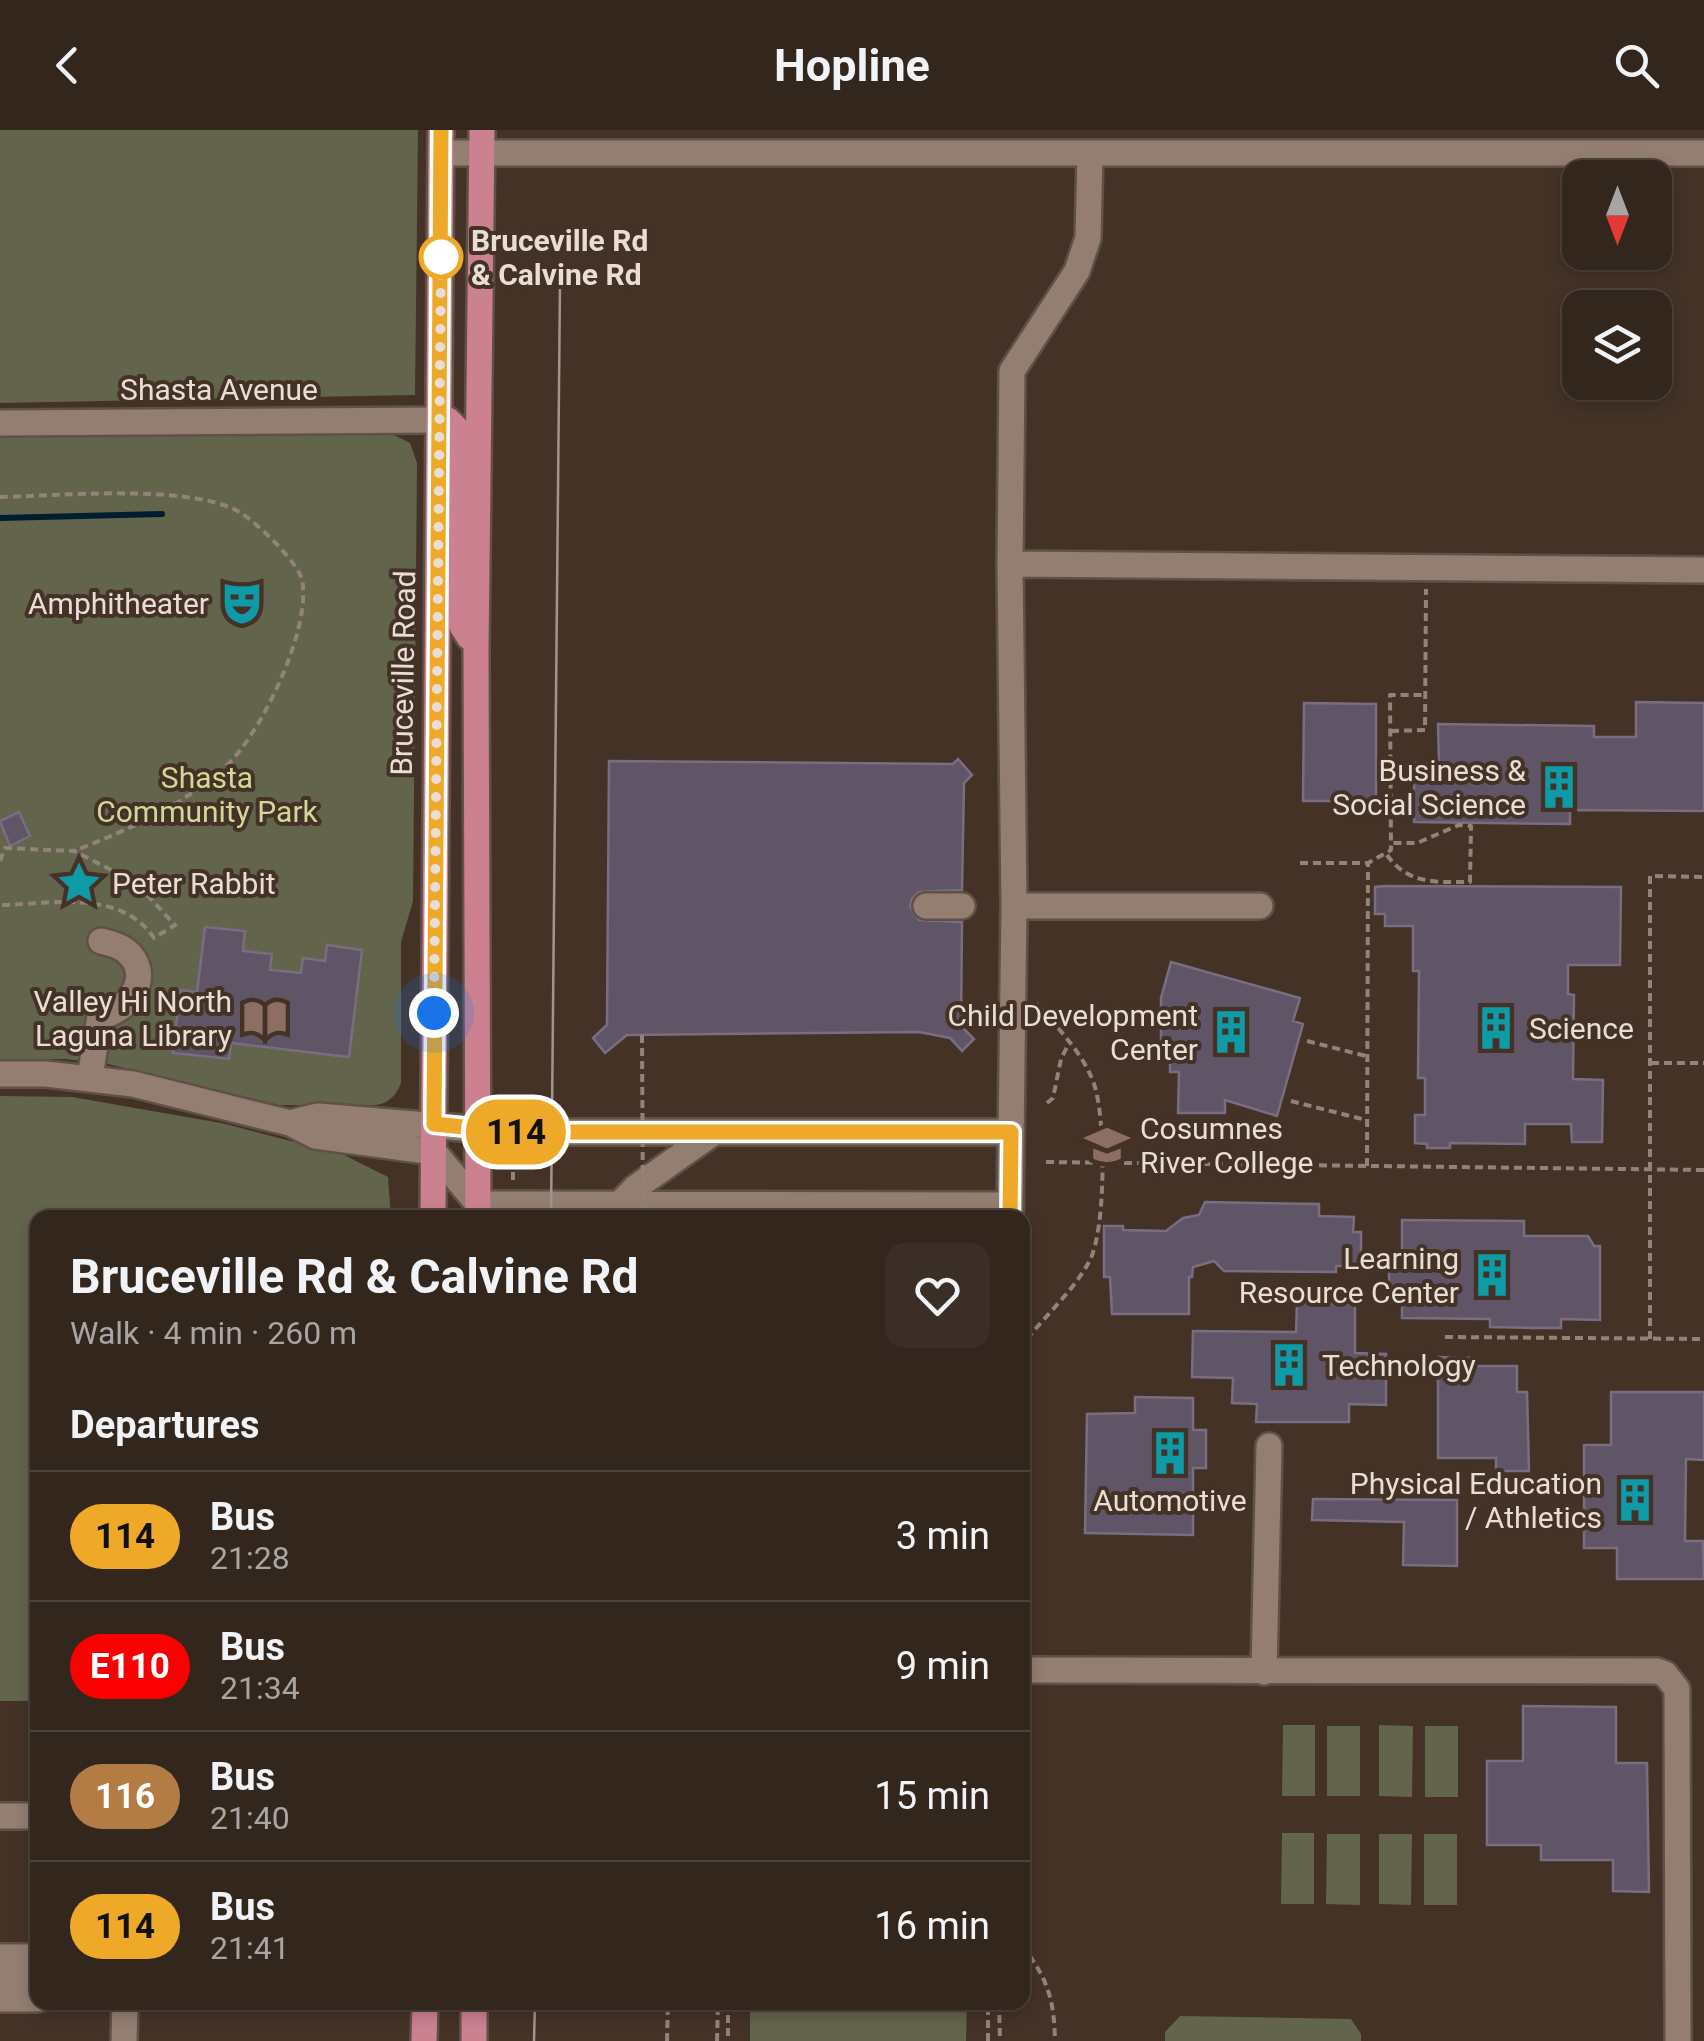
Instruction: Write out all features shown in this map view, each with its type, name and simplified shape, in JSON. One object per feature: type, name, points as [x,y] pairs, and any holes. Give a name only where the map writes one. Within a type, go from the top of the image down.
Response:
[{"type":"main road","name":"Bruceville Road","points":[[434,1210],[441,142]]},
{"type":"main road","points":[[478,1210],[476,650],[482,142]]},
{"type":"main road","points":[[439,420],[448,420],[457,430],[459,603],[462,626],[476,650]]},
{"type":"main road","points":[[424,2010],[424,2041]]},
{"type":"main road","points":[[474,2010],[474,2041]]},
{"type":"street","points":[[441,142],[972,142],[1090,154],[1210,142],[1424,142],[1704,152]]},
{"type":"street","points":[[1010,1210],[1014,906],[1012,370],[1078,271],[1088,238],[1090,154]]},
{"type":"street","name":"Shasta Avenue","points":[[0,423],[439,420]]},
{"type":"street","points":[[1010,564],[1704,570]]},
{"type":"street","points":[[926,906],[962,906]]},
{"type":"street","points":[[1014,906],[1260,906]]},
{"type":"street","points":[[90,1077],[100,1016],[120,1010],[138,984],[130,954],[102,941]]},
{"type":"street","points":[[0,1074],[90,1077],[134,1084],[290,1123],[315,1136],[434,1152],[477,1210]]},
{"type":"street","points":[[290,1123],[318,1116],[478,1130],[710,1135],[1011,1132]]},
{"type":"street","points":[[618,1210],[634,1188],[710,1135]]},
{"type":"street","points":[[1264,1672],[1269,1446]]},
{"type":"street","points":[[1030,1670],[1665,1674],[1677,1689],[1678,2041]]},
{"type":"street","points":[[0,1816],[30,1816]]},
{"type":"street","points":[[0,1958],[30,1958]]},
{"type":"street","points":[[1678,1963],[1704,1963]]},
{"type":"street","points":[[0,1983],[30,1974]]},
{"type":"street","points":[[0,1999],[30,1999]]},
{"type":"street","points":[[124,2041],[125,2010]]},
{"type":"path","points":[[0,497],[199,498],[240,512],[290,560],[302,577],[303,600],[280,682],[259,726],[228,764],[188,797],[146,823],[74,851],[5,848],[0,842]]},
{"type":"path","points":[[1390,731],[1425,730],[1426,594]]},
{"type":"path","points":[[1391,843],[1418,844],[1459,825],[1471,826],[1470,882],[1418,881],[1394,864],[1388,854],[1390,695],[1425,695]]},
{"type":"path","points":[[0,860],[5,848]]},
{"type":"path","points":[[0,905],[111,906],[134,916],[154,938],[175,925],[135,882],[74,851]]},
{"type":"path","points":[[1300,863],[1368,863],[1388,854]]},
{"type":"path","points":[[1367,1166],[1368,863]]},
{"type":"path","points":[[1650,1338],[1650,876],[1704,877]]},
{"type":"path","points":[[1028,994],[1069,1043],[1094,1082],[1100,1108],[1100,1218],[1090,1260],[1030,1334]]},
{"type":"path","points":[[642,1035],[643,1210]]},
{"type":"path","points":[[1306,1041],[1366,1056]]},
{"type":"path","points":[[1047,1102],[1053,1098],[1061,1059],[1069,1043]]},
{"type":"path","points":[[1651,1063],[1704,1063]]},
{"type":"path","points":[[1290,1101],[1366,1120]]},
{"type":"path","points":[[512,1160],[512,1190]]},
{"type":"path","points":[[1046,1162],[1704,1170]]},
{"type":"path","points":[[1446,1337],[1704,1339]]},
{"type":"path","points":[[1030,1956],[1040,1969],[1054,2004],[1054,2041]]},
{"type":"path","points":[[667,2041],[668,2010]]},
{"type":"path","points":[[717,2041],[718,2010]]},
{"type":"path","points":[[728,2010],[728,2041]]},
{"type":"path","points":[[988,2010],[988,2041]]},
{"type":"path","points":[[999,2010],[1000,2041]]},
{"type":"green space","points":[[0,130],[418,130],[415,395],[0,403]]},
{"type":"green space","name":"Shasta Community Park","points":[[392,434],[410,443],[417,463],[413,901],[401,942],[401,1083],[397,1091],[389,1100],[376,1105],[279,1105],[108,1064],[65,1059],[0,1060],[0,437]]},
{"type":"green space","points":[[0,1096],[72,1097],[221,1123],[344,1155],[388,1177],[390,1210],[30,1210],[30,1701],[0,1701]]},
{"type":"green space","points":[[1283,1725],[1315,1725],[1315,1796],[1282,1796]]},
{"type":"green space","points":[[1379,1725],[1413,1726],[1412,1797],[1379,1796]]},
{"type":"green space","points":[[1327,1726],[1360,1726],[1360,1796],[1327,1796]]},
{"type":"green space","points":[[1425,1726],[1458,1726],[1458,1797],[1425,1797]]},
{"type":"green space","points":[[1282,1833],[1314,1833],[1314,1904],[1281,1904]]},
{"type":"green space","points":[[1327,1834],[1360,1834],[1360,1905],[1326,1904]]},
{"type":"green space","points":[[1379,1834],[1412,1834],[1411,1905],[1379,1904]]},
{"type":"green space","points":[[1424,1834],[1457,1834],[1457,1905],[1424,1905]]},
{"type":"green space","points":[[750,2010],[967,2010],[966,2041],[750,2041]]},
{"type":"green space","points":[[1180,2016],[1351,2019],[1361,2041],[1165,2041],[1165,2032]]},
{"type":"building","name":"Business & Social Science","points":[[1636,702],[1704,703],[1704,811],[1570,810],[1570,824],[1414,822],[1414,763],[1439,763],[1438,724],[1594,726],[1594,737],[1636,737]]},
{"type":"building","points":[[1304,703],[1376,704],[1376,801],[1303,801]]},
{"type":"building","points":[[958,759],[972,775],[964,783],[962,890],[919,892],[910,907],[919,920],[962,922],[961,1026],[974,1039],[962,1051],[950,1038],[919,1032],[627,1035],[605,1053],[593,1038],[607,1025],[609,761],[953,764]]},
{"type":"building","points":[[19,812],[30,836],[10,846],[0,821]]},
{"type":"building","name":"Science","points":[[1375,887],[1621,887],[1620,965],[1568,965],[1568,994],[1574,995],[1573,1079],[1603,1080],[1602,1142],[1572,1142],[1571,1124],[1525,1124],[1525,1144],[1450,1143],[1450,1148],[1427,1148],[1427,1144],[1415,1143],[1415,1115],[1425,1115],[1425,1078],[1418,1078],[1419,971],[1413,971],[1413,926],[1385,926],[1385,914],[1375,914]]},
{"type":"building","name":"Valley Hi North Laguna Library","points":[[205,927],[245,931],[243,951],[272,954],[270,970],[301,973],[303,958],[325,961],[327,945],[362,950],[349,1057],[231,1043],[229,1059],[173,1053],[180,990],[197,992]]},
{"type":"building","name":"Child Development Center","points":[[1171,962],[1300,998],[1293,1021],[1303,1024],[1277,1116],[1225,1100],[1225,1113],[1178,1113],[1179,1072],[1170,1072],[1170,1040],[1161,1040],[1161,998]]},
{"type":"building","points":[[1205,1202],[1319,1204],[1319,1216],[1354,1217],[1353,1232],[1361,1232],[1361,1266],[1336,1266],[1336,1272],[1224,1271],[1214,1261],[1193,1267],[1189,1277],[1189,1314],[1112,1314],[1110,1277],[1104,1277],[1104,1226],[1166,1231],[1183,1218],[1199,1215]]},
{"type":"building","name":"Learning Resource Center","points":[[1402,1220],[1524,1221],[1524,1236],[1588,1236],[1594,1246],[1600,1246],[1600,1320],[1561,1319],[1561,1328],[1533,1328],[1490,1327],[1490,1319],[1402,1318],[1402,1302],[1389,1302],[1389,1268],[1402,1268]]},
{"type":"building","name":"Technology","points":[[1297,1303],[1355,1304],[1355,1353],[1386,1354],[1386,1405],[1349,1404],[1349,1422],[1256,1422],[1257,1404],[1232,1403],[1233,1378],[1192,1377],[1193,1331],[1296,1332]]},
{"type":"building","points":[[1438,1357],[1475,1358],[1475,1366],[1517,1366],[1517,1392],[1527,1392],[1529,1471],[1496,1471],[1496,1458],[1438,1458]]},
{"type":"building","name":"Physical Education / Athletics","points":[[1611,1392],[1704,1392],[1704,1460],[1686,1459],[1685,1541],[1703,1541],[1704,1579],[1617,1579],[1617,1548],[1584,1548],[1584,1445],[1611,1445]]},
{"type":"building","name":"Automotive","points":[[1135,1397],[1193,1398],[1193,1430],[1206,1430],[1206,1468],[1193,1468],[1193,1535],[1085,1533],[1087,1414],[1135,1413]]},
{"type":"building","points":[[1313,1499],[1457,1500],[1457,1566],[1403,1565],[1404,1522],[1312,1520]]},
{"type":"building","points":[[1523,1706],[1616,1707],[1616,1763],[1647,1763],[1649,1892],[1613,1891],[1613,1860],[1541,1860],[1541,1845],[1487,1845],[1487,1761],[1523,1761]]},
{"type":"waterway","points":[[0,518],[162,514]]},
{"type":"tram line","points":[[551,1210],[560,283]]},
{"type":"tram line","points":[[534,2041],[535,2010]]},
{"type":"bus line","name":"114","points":[[441,130],[434,1124],[512,1132],[710,1135],[1011,1132],[1010,1210]]},
{"type":"place","name":"Bruceville Rd & Calvine Rd","points":[[441,257]]},
{"type":"place","name":"Amphitheater","points":[[242,603]]},
{"type":"place","name":"Business & Social Science","points":[[1559,787]]},
{"type":"place","name":"Peter Rabbit","points":[[79,883]]},
{"type":"place","name":"Valley Hi North Laguna Library","points":[[265,1018]]},
{"type":"place","name":"Science","points":[[1496,1028]]},
{"type":"place","name":"Child Development Center","points":[[1231,1032]]},
{"type":"place","name":"Cosumnes River College","points":[[1107,1145]]},
{"type":"place","name":"Learning Resource Center","points":[[1492,1275]]},
{"type":"place","name":"Technology","points":[[1289,1365]]},
{"type":"place","name":"Automotive","points":[[1170,1453]]},
{"type":"place","name":"Physical Education / Athletics","points":[[1635,1500]]},
{"type":"route","points":[[434,1013],[441,257]]}]
